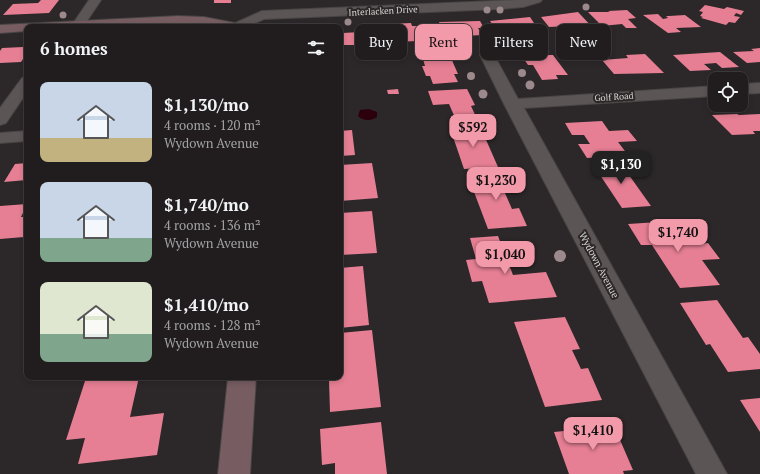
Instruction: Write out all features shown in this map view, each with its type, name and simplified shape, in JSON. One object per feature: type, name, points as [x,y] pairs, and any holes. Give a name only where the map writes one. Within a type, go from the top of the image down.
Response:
[{"type":"street","points":[[79,24],[95,0]]},
{"type":"street","points":[[267,24],[278,19],[276,0]]},
{"type":"street","name":"Interlacken Drive","points":[[242,24],[262,15],[523,4],[536,0]]},
{"type":"street","points":[[98,24],[178,20],[204,21],[220,24]]},
{"type":"street","points":[[0,28],[24,27]]},
{"type":"street","name":"Wydown Avenue","points":[[489,60],[712,474]]},
{"type":"street","points":[[0,120],[24,85]]},
{"type":"street","points":[[748,89],[760,88]]},
{"type":"street","name":"Golf Road","points":[[512,104],[708,91]]},
{"type":"street","points":[[0,138],[24,136]]},
{"type":"street","points":[[234,474],[242,380]]},
{"type":"shaded area","points":[[369,109],[377,112],[377,117],[367,120],[358,116],[360,110]]},
{"type":"building","points":[[41,0],[59,0],[49,13],[3,15],[13,4],[38,3]]},
{"type":"building","points":[[214,0],[231,0],[231,3],[214,3]]},
{"type":"building","points":[[705,5],[724,9],[727,7],[744,11],[741,15],[736,13],[734,16],[740,17],[735,23],[729,22],[726,25],[701,18],[703,17],[700,16],[703,12],[699,11]]},
{"type":"building","points":[[627,10],[636,18],[628,19],[637,28],[626,28],[622,24],[600,24],[588,12],[610,12],[608,11]]},
{"type":"building","points":[[578,12],[589,24],[556,24],[556,27],[549,27],[541,17]]},
{"type":"building","points":[[658,14],[663,19],[668,18],[666,16],[685,15],[701,27],[676,28],[681,32],[668,33],[643,15]]},
{"type":"building","points":[[530,17],[535,24],[492,24],[490,21]]},
{"type":"building","points":[[480,21],[482,24],[480,24],[480,28],[478,28],[480,35],[472,36],[472,24],[440,24],[439,22]]},
{"type":"building","points":[[411,23],[412,26],[415,26],[415,41],[407,41],[407,24],[388,24]]},
{"type":"building","points":[[355,32],[355,45],[344,45],[343,33]]},
{"type":"building","points":[[24,46],[24,59],[21,62],[0,63],[0,51],[2,48]]},
{"type":"building","points":[[760,48],[760,62],[747,63],[733,52],[754,51],[751,49]]},
{"type":"building","points":[[720,52],[739,67],[722,68],[716,63],[704,64],[711,70],[690,71],[673,55]]},
{"type":"building","points":[[645,54],[664,73],[614,74],[602,60],[628,58],[626,55]]},
{"type":"building","points":[[548,55],[553,55],[568,75],[556,75],[558,79],[542,80],[533,65],[528,65],[525,60],[548,60]]},
{"type":"building","points":[[423,60],[452,60],[458,74],[454,74],[458,82],[433,84],[430,76],[426,76],[422,66],[425,66]]},
{"type":"building","points":[[398,89],[399,94],[388,94],[387,90]]},
{"type":"building","points":[[467,89],[475,105],[471,106],[477,119],[456,120],[449,104],[433,105],[428,91]]},
{"type":"building","points":[[760,114],[760,131],[753,131],[755,134],[732,135],[712,115]]},
{"type":"building","points":[[602,121],[609,131],[628,130],[637,141],[618,142],[628,155],[587,158],[578,144],[590,144],[584,135],[572,135],[565,123]]},
{"type":"building","points":[[480,126],[498,167],[464,169],[450,128]]},
{"type":"building","points":[[352,130],[355,155],[343,156],[343,131]]},
{"type":"building","points":[[619,161],[651,206],[622,208],[592,163]]},
{"type":"building","points":[[24,163],[24,180],[4,182],[15,164]]},
{"type":"building","points":[[372,163],[378,198],[343,201],[343,165]]},
{"type":"building","points":[[504,173],[511,190],[504,191],[512,209],[519,208],[527,226],[488,229],[468,176]]},
{"type":"building","points":[[24,204],[24,210],[21,217],[24,217],[24,237],[0,239],[0,206]]},
{"type":"building","points":[[372,211],[377,253],[343,255],[343,213]]},
{"type":"building","points":[[674,221],[692,245],[708,243],[720,259],[702,260],[720,285],[680,288],[652,245],[641,245],[628,224]]},
{"type":"building","points":[[498,236],[513,275],[546,272],[557,297],[489,303],[482,281],[472,282],[466,260],[476,259],[470,238]]},
{"type":"building","points":[[363,266],[369,325],[343,328],[343,268]]},
{"type":"building","points":[[717,300],[743,338],[748,337],[760,354],[760,369],[728,372],[710,344],[706,345],[680,303]]},
{"type":"building","points":[[565,317],[580,349],[572,350],[581,369],[588,368],[602,400],[545,407],[514,322]]},
{"type":"building","points":[[372,330],[381,407],[330,412],[329,380],[343,380],[343,333]]},
{"type":"building","points":[[138,380],[130,417],[164,413],[157,455],[78,464],[85,438],[66,440],[85,381]]},
{"type":"building","points":[[760,398],[760,432],[740,400]]},
{"type":"building","points":[[381,422],[387,474],[335,474],[335,463],[322,465],[320,429]]},
{"type":"building","points":[[614,426],[633,470],[623,471],[624,474],[569,474],[554,432]]}]
